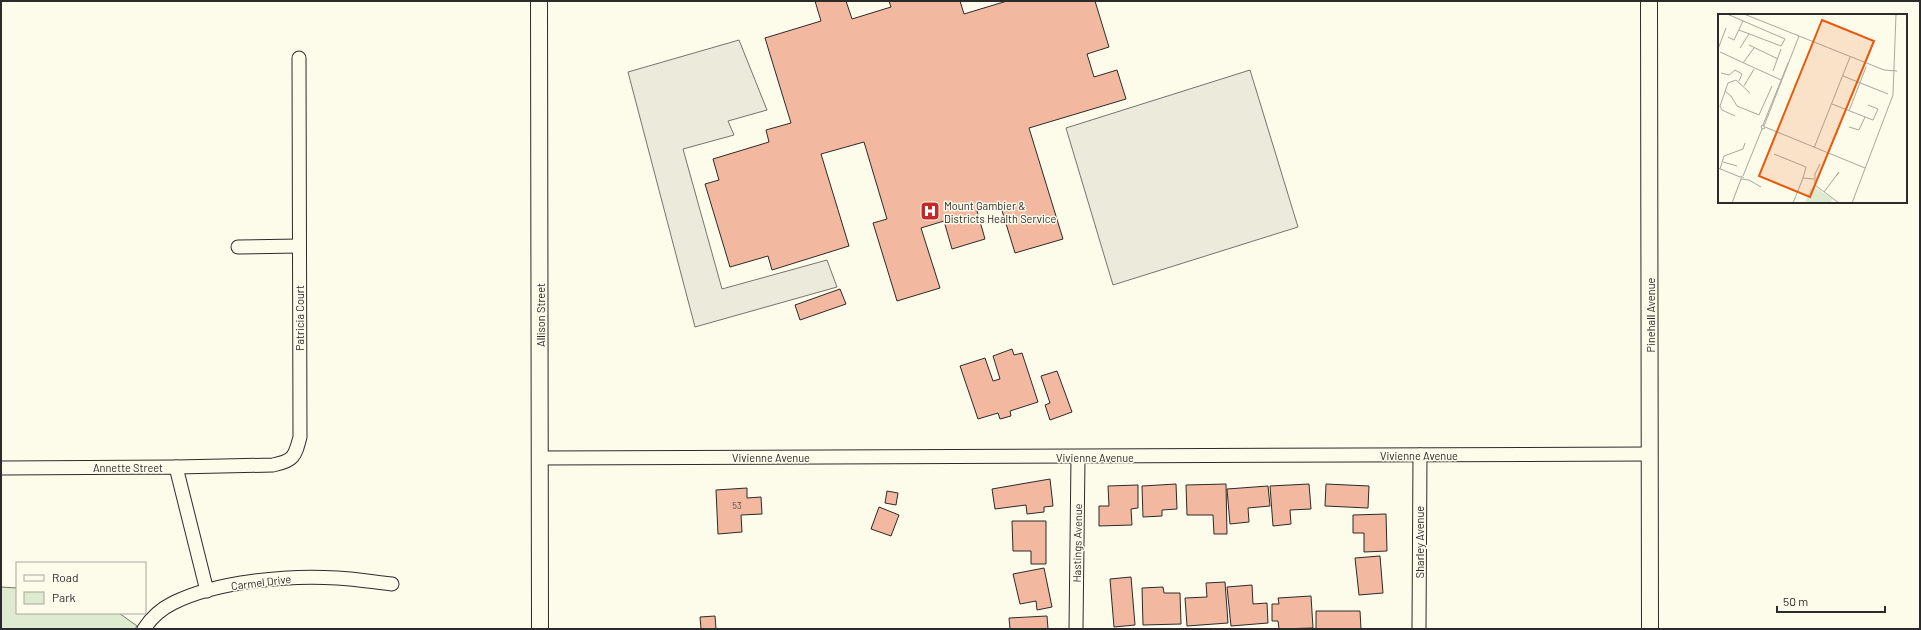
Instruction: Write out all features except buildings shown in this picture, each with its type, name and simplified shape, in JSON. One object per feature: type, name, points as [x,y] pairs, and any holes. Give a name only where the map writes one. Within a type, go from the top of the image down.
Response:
[{"type":"street","name":"Allison Street","points":[[539,1],[540,629]]},
{"type":"street","name":"Pinehall Avenue","points":[[1649,1],[1650,629]]},
{"type":"street","name":"Patricia Court","points":[[176,467],[273,465],[286,462],[296,452],[300,437],[299,58]]},
{"type":"street","points":[[238,247],[299,246]]},
{"type":"street","name":"Vivienne Avenue","points":[[540,458],[1650,454]]},
{"type":"street","name":"Sharley Avenue","points":[[1419,629],[1420,455]]},
{"type":"street","name":"Hastings Avenue","points":[[1076,629],[1078,457]]},
{"type":"street","name":"Annette Street","points":[[1,468],[176,467],[208,591]]},
{"type":"street","name":"Carmel Drive","points":[[144,629],[160,611],[172,603],[208,591],[286,578],[336,578],[392,584]]},
{"type":"green space","points":[[1,587],[16,588],[16,614],[120,614],[137,626],[135,629],[1,629]]},
{"type":"shaded area","points":[[739,40],[767,110],[728,121],[734,135],[683,149],[722,289],[827,260],[837,287],[695,327],[628,72]]},
{"type":"shaded area","points":[[1250,70],[1298,227],[1113,285],[1066,128]]},
{"type":"place","name":"Mount Gambier & Districts Health Service","points":[[930,211]]}]
